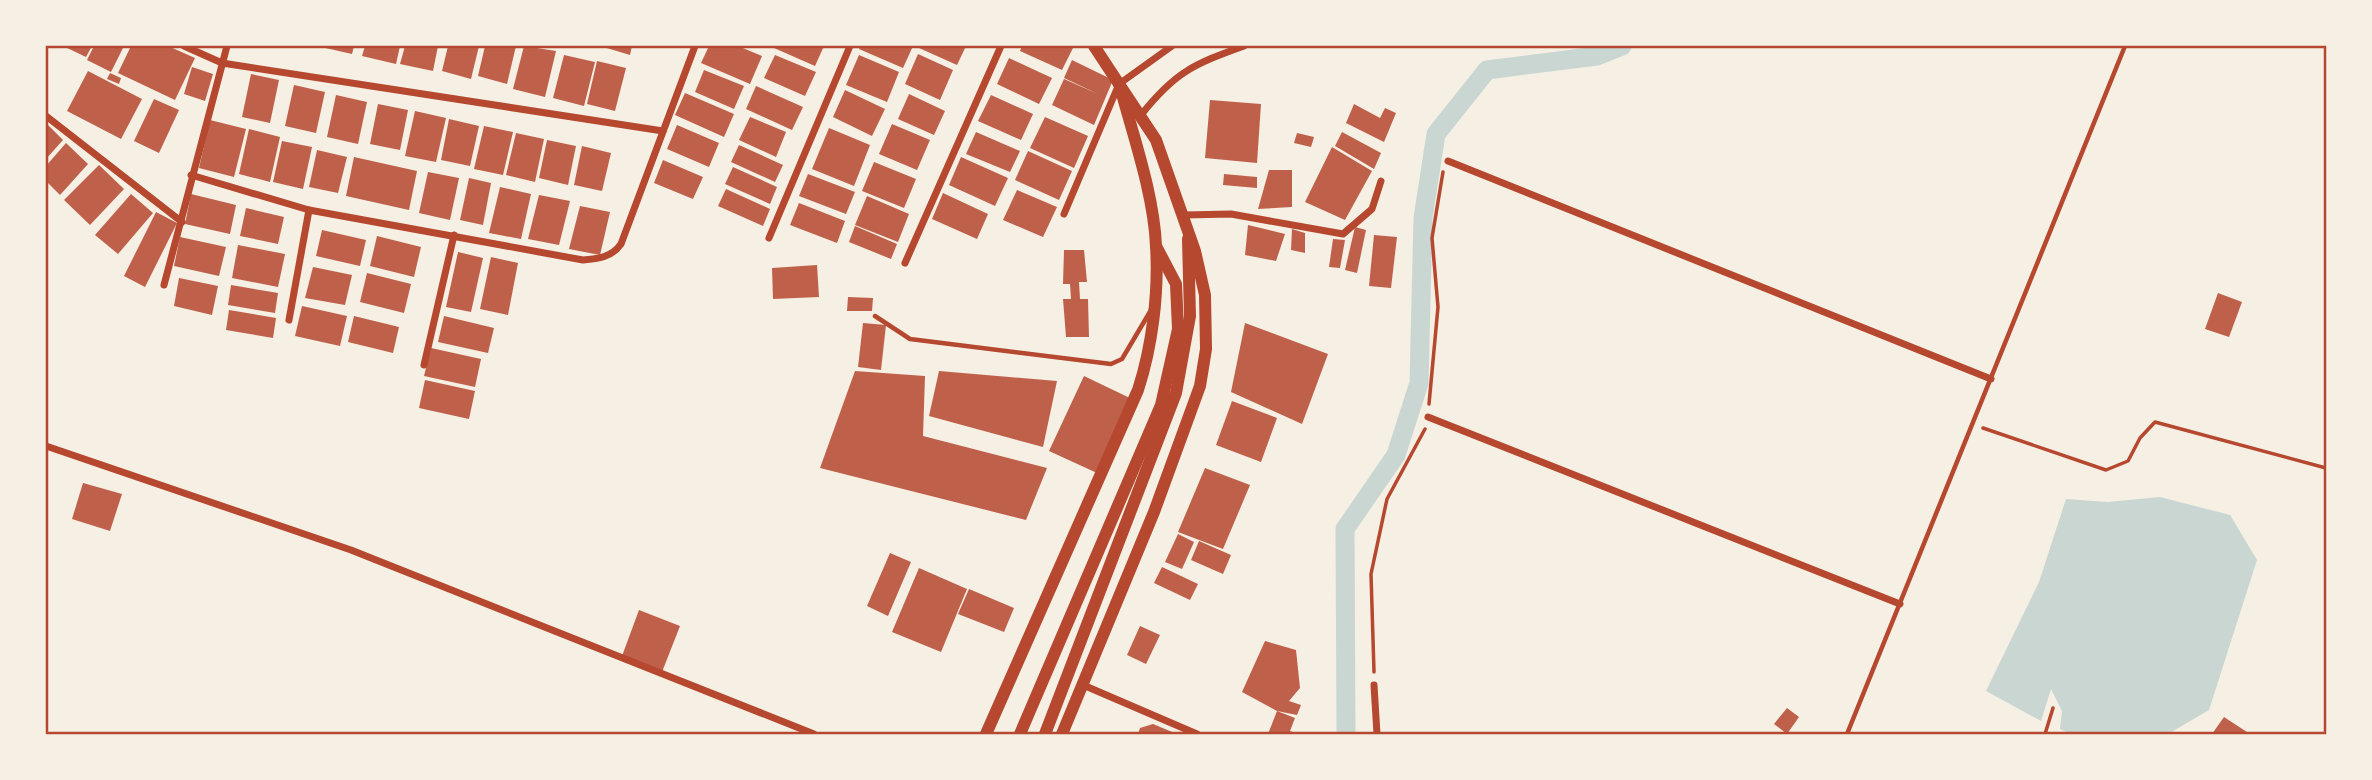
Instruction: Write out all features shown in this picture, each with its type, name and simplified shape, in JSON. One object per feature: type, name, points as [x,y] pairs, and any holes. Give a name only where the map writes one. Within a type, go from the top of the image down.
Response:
[{"type":"main road","points":[[1062,734],[1154,512],[1200,386],[1207,319],[1202,271],[1156,140],[1094,46]]},
{"type":"main road","points":[[986,734],[1138,390],[1147,364],[1156,246],[1142,171],[1119,84]]},
{"type":"main road","points":[[1045,734],[1176,393],[1190,316],[1188,232]]},
{"type":"main road","points":[[1020,734],[1161,405],[1178,329],[1177,284],[1156,246]]},
{"type":"street","points":[[184,46],[222,63],[663,131]]},
{"type":"street","points":[[164,285],[183,222],[191,175],[227,46]]},
{"type":"street","points":[[191,175],[309,210],[583,260],[611,254],[621,244],[695,46]]},
{"type":"street","points":[[769,238],[850,46]]},
{"type":"street","points":[[905,263],[1001,46]]},
{"type":"street","points":[[1064,214],[1119,84],[1172,46]]},
{"type":"street","points":[[1141,115],[1162,88],[1191,65],[1244,46]]},
{"type":"street","points":[[46,116],[183,222]]},
{"type":"street","points":[[1448,161],[1991,379]]},
{"type":"street","points":[[1184,215],[1231,214],[1343,234],[1372,209],[1381,181]]},
{"type":"street","points":[[289,320],[309,210]]},
{"type":"street","points":[[424,365],[454,235]]},
{"type":"street","points":[[1428,417],[1900,604]]},
{"type":"street","points":[[46,446],[351,550],[814,734]]},
{"type":"street","points":[[1083,685],[1197,734]]},
{"type":"street","points":[[1374,685],[1377,734]]},
{"type":"lane","points":[[1847,734],[2125,46]]},
{"type":"lane","points":[[876,316],[910,339],[1111,365],[1122,359],[1153,306]]},
{"type":"path","points":[[1374,685],[1371,574],[1387,499],[1427,425],[1438,307],[1432,238],[1441,176],[1448,161]]},
{"type":"path","points":[[1972,424],[2106,470],[2128,461],[2140,438],[2155,422],[2326,468]]},
{"type":"path","points":[[2045,734],[2053,708]]},
{"type":"shaded area","points":[[2160,497],[2230,515],[2257,560],[2209,710],[2168,734],[2071,734],[2060,729],[2062,711],[2051,689],[2041,721],[1986,691],[2039,582],[2066,499],[2108,502]]},
{"type":"building","points":[[63,46],[92,46],[86,57]]},
{"type":"building","points":[[94,46],[124,46],[111,72],[87,60]]},
{"type":"building","points":[[131,46],[168,46],[195,58],[175,100],[118,73]]},
{"type":"building","points":[[321,46],[354,46],[352,54]]},
{"type":"building","points":[[365,46],[400,46],[396,64],[362,56]]},
{"type":"building","points":[[405,46],[438,46],[433,71],[400,64]]},
{"type":"building","points":[[448,46],[479,46],[471,79],[442,71]]},
{"type":"building","points":[[485,46],[516,46],[507,84],[478,76]]},
{"type":"building","points":[[524,46],[556,51],[545,97],[513,89]]},
{"type":"building","points":[[600,46],[632,46],[630,55]]},
{"type":"building","points":[[709,46],[738,46],[762,56],[750,84],[701,63]]},
{"type":"building","points":[[824,46],[815,66],[774,48]]},
{"type":"building","points":[[860,46],[913,46],[903,68],[859,49]]},
{"type":"building","points":[[966,46],[957,65],[919,48]]},
{"type":"building","points":[[1022,46],[1074,46],[1062,70],[1020,51]]},
{"type":"building","points":[[918,54],[953,70],[940,100],[905,84]]},
{"type":"building","points":[[564,55],[595,62],[584,106],[553,98]]},
{"type":"building","points":[[775,55],[816,72],[805,96],[764,78]]},
{"type":"building","points":[[859,55],[899,72],[887,102],[846,85]]},
{"type":"building","points":[[1009,58],[1052,78],[1039,104],[997,84]]},
{"type":"building","points":[[1072,60],[1113,80],[1094,125],[1052,105],[1064,79],[1098,94],[1064,78]]},
{"type":"building","points":[[597,61],[626,68],[615,111],[587,104]]},
{"type":"building","points":[[192,67],[213,74],[205,101],[184,94]]},
{"type":"building","points":[[704,70],[744,86],[734,109],[695,92]]},
{"type":"building","points":[[88,71],[142,99],[121,139],[67,111]]},
{"type":"building","points":[[110,73],[121,78],[119,84],[107,79]]},
{"type":"building","points":[[251,74],[279,80],[270,123],[242,117]]},
{"type":"building","points":[[294,85],[325,92],[316,133],[285,126]]},
{"type":"building","points":[[756,86],[803,107],[792,130],[746,109]]},
{"type":"building","points":[[845,90],[885,109],[872,136],[833,117]]},
{"type":"building","points":[[685,93],[734,114],[724,137],[675,115]]},
{"type":"building","points":[[909,94],[945,111],[934,135],[898,119]]},
{"type":"building","points":[[336,95],[367,102],[358,144],[327,137]]},
{"type":"building","points":[[991,95],[1033,114],[1021,140],[978,121]]},
{"type":"building","points":[[154,99],[179,110],[159,153],[134,141]]},
{"type":"building","points":[[1210,100],[1261,104],[1257,163],[1205,158]]},
{"type":"building","points":[[378,104],[408,110],[400,150],[370,144]]},
{"type":"building","points":[[1354,104],[1380,118],[1385,108],[1396,113],[1384,142],[1346,123]]},
{"type":"building","points":[[415,111],[446,118],[436,162],[405,156]]},
{"type":"building","points":[[750,117],[786,132],[776,157],[739,140]]},
{"type":"building","points":[[1045,117],[1088,136],[1074,168],[1030,148]]},
{"type":"building","points":[[449,119],[479,126],[470,166],[441,160]]},
{"type":"building","points":[[210,120],[246,129],[234,177],[199,168]]},
{"type":"building","points":[[46,123],[63,140],[46,159]]},
{"type":"building","points":[[892,124],[930,140],[917,170],[879,154]]},
{"type":"building","points":[[677,125],[719,143],[709,167],[667,149]]},
{"type":"building","points":[[484,126],[513,132],[503,175],[474,169]]},
{"type":"building","points":[[829,128],[870,145],[854,186],[812,169]]},
{"type":"building","points":[[249,129],[280,137],[270,182],[239,174]]},
{"type":"building","points":[[976,132],[1020,151],[1010,172],[966,154]]},
{"type":"building","points":[[1342,132],[1381,153],[1374,169],[1335,146]]},
{"type":"building","points":[[516,133],[544,139],[535,182],[506,175]]},
{"type":"building","points":[[1297,133],[1314,137],[1311,147],[1294,143]]},
{"type":"building","points":[[547,140],[576,146],[568,185],[539,178]]},
{"type":"building","points":[[282,141],[312,147],[303,189],[273,182]]},
{"type":"building","points":[[66,143],[88,164],[60,195],[46,181],[46,166]]},
{"type":"building","points":[[739,145],[783,165],[775,182],[731,162]]},
{"type":"building","points":[[582,146],[611,153],[602,191],[574,185]]},
{"type":"building","points":[[1332,147],[1372,171],[1345,220],[1305,202]]},
{"type":"building","points":[[317,150],[347,157],[338,193],[309,187]]},
{"type":"building","points":[[1028,151],[1072,171],[1059,200],[1015,180]]},
{"type":"building","points":[[354,157],[417,171],[409,210],[346,196]]},
{"type":"building","points":[[961,157],[1008,178],[995,206],[949,185]]},
{"type":"building","points":[[663,160],[703,177],[693,199],[654,183]]},
{"type":"building","points":[[874,162],[916,179],[904,208],[862,191]]},
{"type":"building","points":[[99,165],[124,189],[90,225],[64,200]]},
{"type":"building","points":[[733,167],[777,187],[770,204],[725,184]]},
{"type":"building","points":[[1269,170],[1292,170],[1292,207],[1258,209]]},
{"type":"building","points":[[428,172],[459,178],[450,220],[419,213]]},
{"type":"building","points":[[808,174],[855,192],[846,214],[799,196]]},
{"type":"building","points":[[1224,174],[1257,177],[1257,188],[1223,185]]},
{"type":"building","points":[[469,178],[491,183],[483,225],[460,220]]},
{"type":"building","points":[[500,187],[531,194],[521,239],[489,233]]},
{"type":"building","points":[[726,189],[770,209],[763,226],[718,206]]},
{"type":"building","points":[[1017,190],[1057,207],[1043,237],[1003,220]]},
{"type":"building","points":[[943,193],[988,214],[977,239],[932,219]]},
{"type":"building","points":[[131,194],[153,213],[118,254],[95,235]]},
{"type":"building","points":[[191,194],[236,205],[230,234],[185,224]]},
{"type":"building","points":[[539,195],[570,201],[559,245],[528,239]]},
{"type":"building","points":[[867,196],[909,214],[898,242],[855,225]]},
{"type":"building","points":[[799,203],[845,221],[837,243],[790,225]]},
{"type":"building","points":[[580,206],[610,212],[600,255],[569,249]]},
{"type":"building","points":[[246,208],[284,217],[278,244],[240,236]]},
{"type":"building","points":[[156,212],[177,223],[145,287],[124,276]]},
{"type":"building","points":[[1248,225],[1285,234],[1276,261],[1245,255]]},
{"type":"building","points":[[855,226],[897,244],[891,259],[849,242]]},
{"type":"building","points":[[1355,227],[1366,230],[1357,273],[1345,270]]},
{"type":"building","points":[[1292,229],[1305,233],[1305,253],[1291,250]]},
{"type":"building","points":[[322,230],[366,240],[360,266],[316,256]]},
{"type":"building","points":[[1374,235],[1397,237],[1391,288],[1369,286]]},
{"type":"building","points":[[377,236],[421,247],[414,277],[370,266]]},
{"type":"building","points":[[180,237],[226,247],[219,276],[174,266]]},
{"type":"building","points":[[1333,239],[1345,240],[1340,268],[1329,267]]},
{"type":"building","points":[[238,245],[285,254],[278,287],[232,278]]},
{"type":"building","points":[[1064,250],[1084,250],[1087,282],[1079,282],[1080,299],[1088,299],[1089,337],[1066,337],[1063,299],[1071,299],[1070,284],[1063,284]]},
{"type":"building","points":[[458,252],[483,258],[471,312],[446,307]]},
{"type":"building","points":[[491,257],[518,263],[508,315],[480,309]]},
{"type":"building","points":[[817,265],[819,297],[773,299],[772,268]]},
{"type":"building","points":[[313,267],[352,275],[345,305],[305,298]]},
{"type":"building","points":[[367,273],[411,284],[404,313],[360,302]]},
{"type":"building","points":[[179,278],[218,286],[212,315],[174,306]]},
{"type":"building","points":[[231,285],[278,293],[275,313],[228,305]]},
{"type":"building","points":[[2218,293],[2242,302],[2229,337],[2205,329]]},
{"type":"building","points":[[848,297],[873,298],[872,311],[847,311]]},
{"type":"building","points":[[302,306],[347,316],[340,346],[295,336]]},
{"type":"building","points":[[229,310],[276,318],[273,338],[226,330]]},
{"type":"building","points":[[354,316],[399,327],[393,353],[348,342]]},
{"type":"building","points":[[444,316],[494,328],[488,353],[438,342]]},
{"type":"building","points":[[863,323],[886,325],[881,370],[858,367]]},
{"type":"building","points":[[1245,323],[1328,354],[1302,424],[1231,392]]},
{"type":"building","points":[[431,348],[481,359],[475,387],[424,376]]},
{"type":"building","points":[[855,371],[925,376],[923,436],[1047,468],[1026,520],[820,468]]},
{"type":"building","points":[[939,371],[1057,381],[1043,447],[929,416]]},
{"type":"building","points":[[1084,376],[1132,399],[1097,473],[1049,451]]},
{"type":"building","points":[[425,380],[475,391],[469,419],[419,408]]},
{"type":"building","points":[[1232,401],[1277,418],[1261,462],[1216,445]]},
{"type":"building","points":[[1205,468],[1250,485],[1223,549],[1178,532]]},
{"type":"building","points":[[83,483],[122,494],[110,531],[72,519]]},
{"type":"building","points":[[1178,534],[1194,542],[1182,569],[1165,562]]},
{"type":"building","points":[[1199,541],[1231,555],[1223,574],[1191,560]]},
{"type":"building","points":[[890,553],[911,562],[888,616],[867,606]]},
{"type":"building","points":[[1162,567],[1198,584],[1190,600],[1154,583]]},
{"type":"building","points":[[919,568],[967,589],[941,652],[892,632]]},
{"type":"building","points":[[969,589],[1014,608],[1004,632],[958,614]]},
{"type":"building","points":[[639,610],[680,626],[662,672],[622,656]]},
{"type":"building","points":[[1140,626],[1160,635],[1146,664],[1127,655]]},
{"type":"building","points":[[1265,641],[1296,650],[1300,688],[1289,701],[1301,705],[1297,715],[1277,711],[1242,692]]},
{"type":"building","points":[[1787,708],[1799,717],[1787,734],[1774,724]]},
{"type":"building","points":[[1277,711],[1295,718],[1290,731],[1298,734],[1268,734]]},
{"type":"building","points":[[2224,717],[2250,734],[2212,734]]},
{"type":"building","points":[[1153,724],[1177,734],[1138,734],[1140,728]]},
{"type":"waterway","points":[[1346,734],[1345,529],[1396,455],[1419,383],[1423,218],[1436,134],[1487,70],[1597,56],[1622,46]]}]
